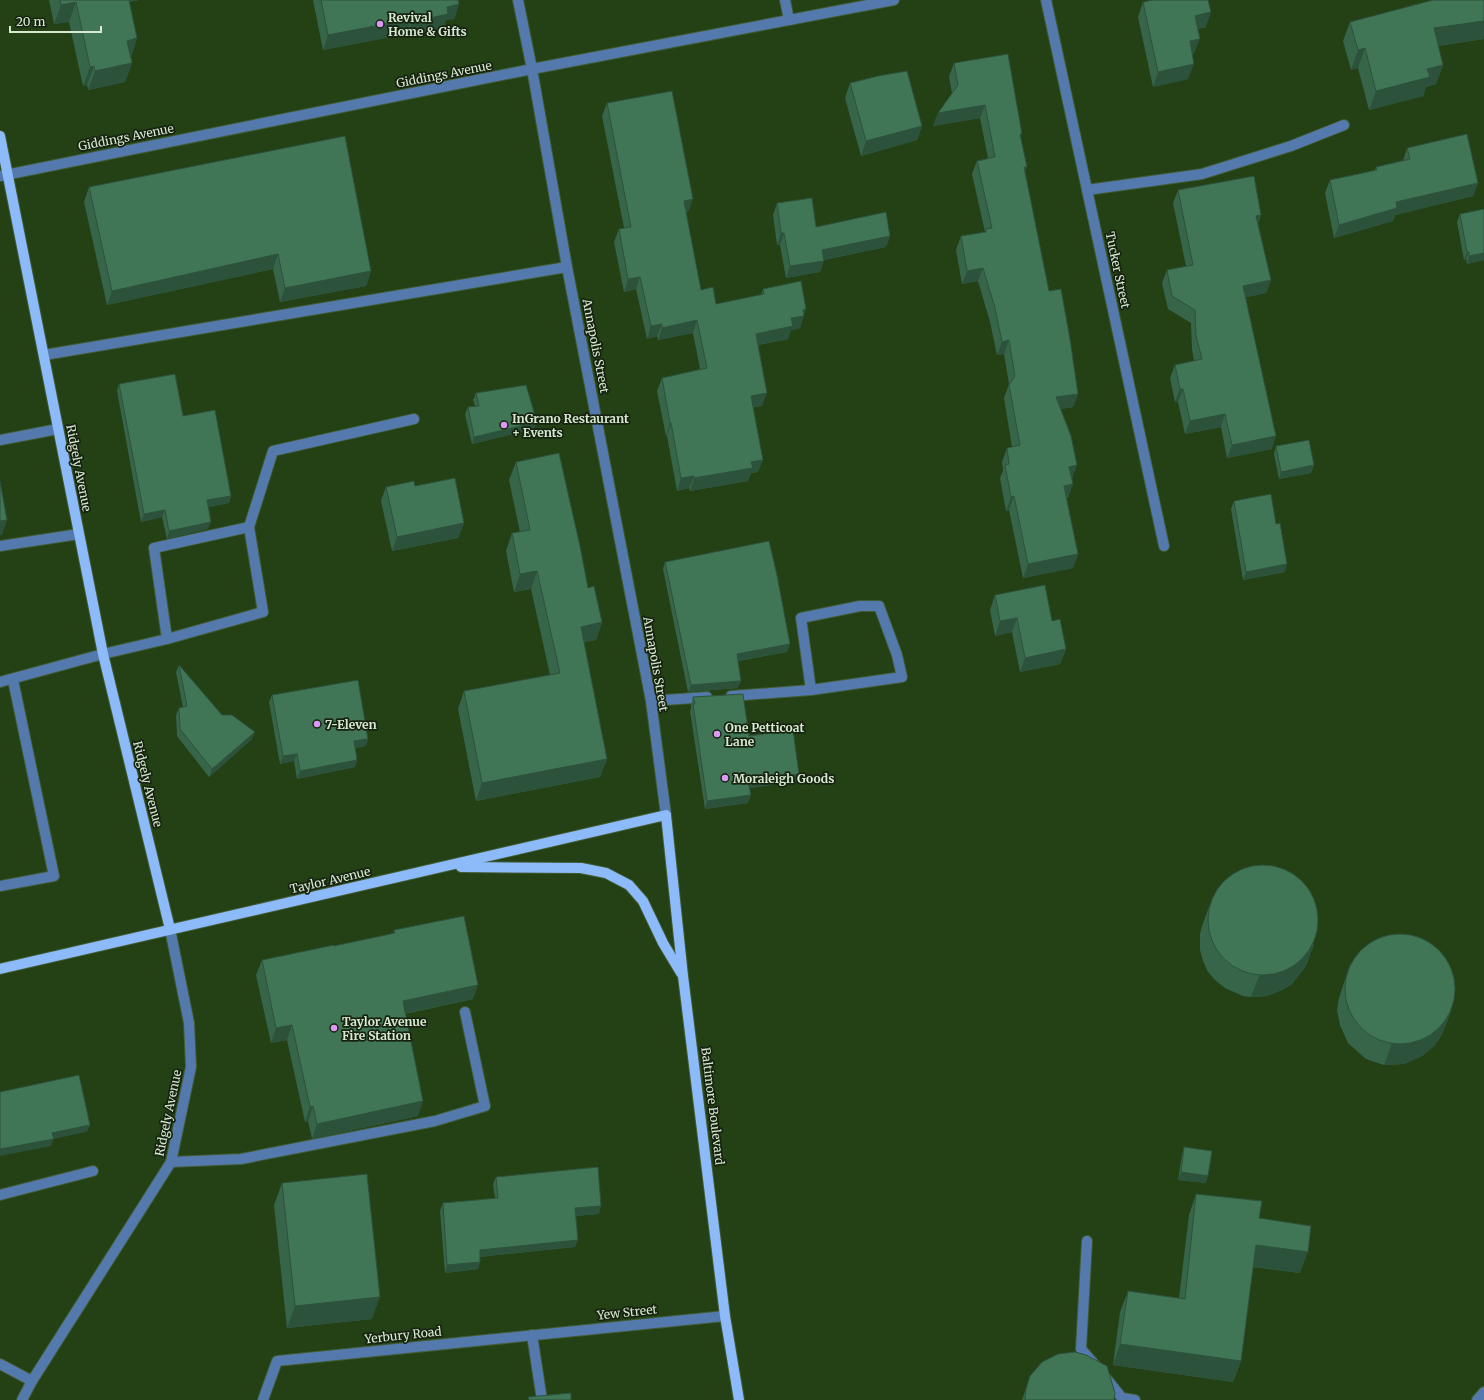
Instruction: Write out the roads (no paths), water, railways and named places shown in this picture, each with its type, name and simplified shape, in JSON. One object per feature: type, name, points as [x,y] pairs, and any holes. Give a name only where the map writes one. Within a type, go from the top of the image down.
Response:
[{"type":"main road","name":"Ridgely Avenue","points":[[0,136],[4,175],[44,355],[103,654],[170,929]]},
{"type":"main road","name":"Taylor Avenue","points":[[0,969],[666,815]]},
{"type":"main road","name":"Baltimore Boulevard","points":[[666,815],[683,976],[725,1316],[739,1400]]},
{"type":"main road","points":[[445,866],[581,868],[606,873],[629,885],[643,901],[664,943],[683,976]]},
{"type":"street","name":"Annapolis Street","points":[[518,0],[532,69],[567,267],[651,701],[666,815]]},
{"type":"street","points":[[785,0],[789,20]]},
{"type":"street","name":"Giddings Avenue","points":[[4,175],[532,69],[894,0]]},
{"type":"street","name":"Tucker Street","points":[[1046,0],[1164,546]]},
{"type":"street","points":[[1087,190],[1202,174],[1291,146],[1344,124]]},
{"type":"street","points":[[44,355],[567,267]]},
{"type":"street","points":[[0,682],[12,680],[103,654],[167,639],[262,612],[249,527],[272,450],[414,419]]},
{"type":"street","points":[[0,440],[58,429]]},
{"type":"street","points":[[167,639],[154,548],[249,527]]},
{"type":"street","points":[[0,546],[79,534]]},
{"type":"street","points":[[651,701],[811,690],[902,677],[898,655],[879,606],[860,606],[801,618],[811,690]]},
{"type":"street","points":[[0,886],[54,876],[12,680]]},
{"type":"street","name":"Ridgely Avenue","points":[[22,1400],[32,1381],[171,1162],[191,1067],[189,1023],[170,929]]},
{"type":"street","points":[[171,1162],[241,1159],[435,1121],[485,1106],[465,1012]]},
{"type":"street","points":[[0,1195],[93,1171]]},
{"type":"street","points":[[1087,1241],[1081,1349],[1122,1398],[1135,1400]]},
{"type":"street","name":"Yew Street","points":[[532,1335],[725,1316]]},
{"type":"street","points":[[532,1335],[542,1400]]},
{"type":"street","name":"Yerbury Road","points":[[263,1400],[277,1361],[532,1335]]},
{"type":"street","points":[[0,1364],[32,1381]]},
{"type":"street","points":[[1477,1400],[1484,1392]]},
{"type":"place","name":"Revival Home & Gifts","points":[[380,24]]},
{"type":"place","name":"InGrano Restaurant + Events","points":[[504,425]]},
{"type":"place","name":"7-Eleven","points":[[317,724]]},
{"type":"place","name":"One Petticoat Lane","points":[[717,734]]},
{"type":"place","name":"Moraleigh Goods","points":[[725,778]]},
{"type":"place","name":"Taylor Avenue Fire Station","points":[[334,1028]]}]
